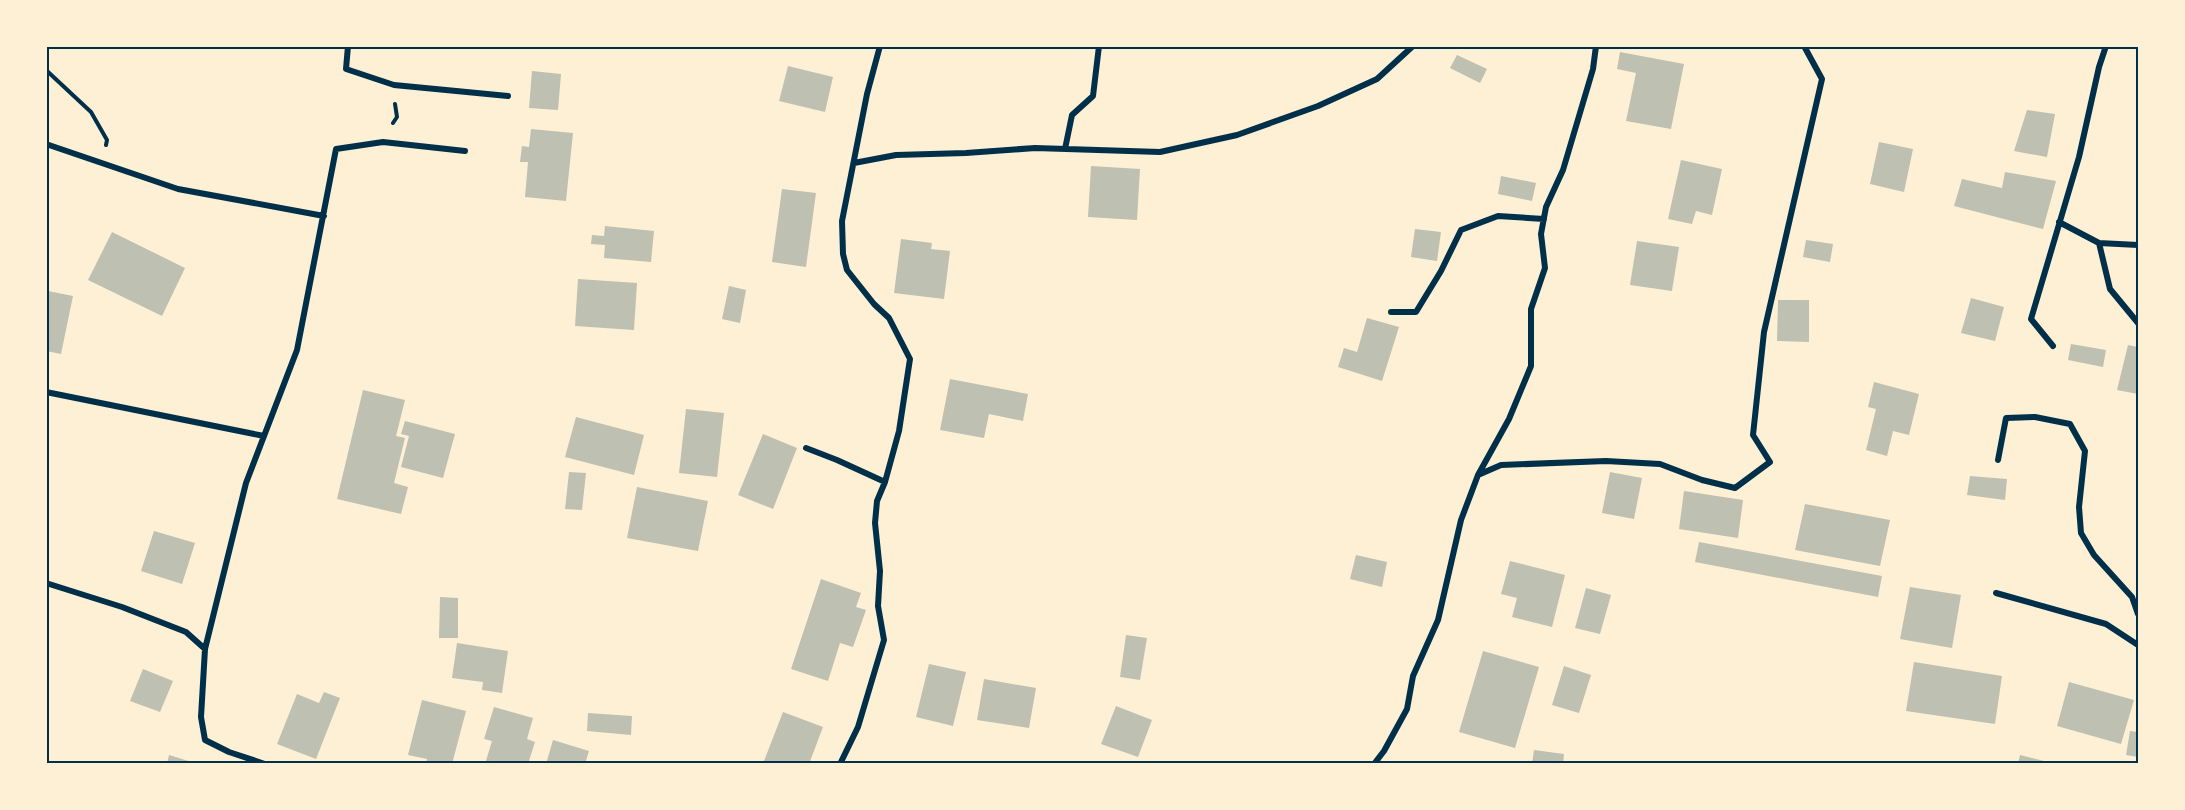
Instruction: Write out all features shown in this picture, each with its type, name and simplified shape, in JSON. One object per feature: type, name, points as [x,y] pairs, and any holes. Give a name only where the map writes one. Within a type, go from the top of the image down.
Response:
[{"type":"street","points":[[348,46],[346,69],[394,86],[508,96]]},
{"type":"street","points":[[840,764],[858,728],[884,640],[878,606],[880,571],[875,523],[877,501],[885,482],[899,431],[910,359],[889,318],[874,304],[847,270],[843,254],[842,221],[867,94],[880,46]]},
{"type":"street","points":[[1065,149],[1072,115],[1093,96],[1099,46]]},
{"type":"street","points":[[854,163],[896,155],[1035,148],[1160,152],[1237,135],[1318,106],[1377,79],[1413,46]]},
{"type":"street","points":[[1374,764],[1407,709],[1413,676],[1438,620],[1461,520],[1478,475],[1509,419],[1531,366],[1531,309],[1545,268],[1541,234],[1546,207],[1563,170],[1593,69],[1596,46]]},
{"type":"street","points":[[1478,475],[1501,465],[1606,461],[1660,464],[1702,480],[1735,488],[1770,462],[1753,435],[1764,332],[1822,79],[1804,46]]},
{"type":"street","points":[[2053,346],[2031,319],[2079,157],[2106,46]]},
{"type":"street","points":[[265,764],[229,752],[205,740],[201,717],[205,649],[246,483],[297,350],[336,149],[383,142],[465,151]]},
{"type":"street","points":[[46,144],[178,189],[324,216]]},
{"type":"street","points":[[1391,312],[1416,312],[1441,271],[1461,230],[1498,216],[1544,219]]},
{"type":"street","points":[[2060,222],[2099,243],[2139,245]]},
{"type":"street","points":[[2099,243],[2110,289],[2139,323]]},
{"type":"street","points":[[46,392],[264,436]]},
{"type":"street","points":[[1998,460],[2006,418],[2035,417],[2070,424],[2085,451],[2079,507],[2081,533],[2094,555],[2132,597],[2139,614]]},
{"type":"street","points":[[806,448],[885,482]]},
{"type":"street","points":[[46,583],[122,607],[186,632],[205,649]]},
{"type":"street","points":[[1996,593],[2106,624],[2139,645]]},
{"type":"path","points":[[46,70],[91,112],[107,140],[102,163]]},
{"type":"path","points":[[383,142],[397,117],[394,86]]},
{"type":"building","points":[[1620,52],[1684,64],[1671,129],[1626,121],[1636,73],[1617,69]]},
{"type":"building","points":[[1457,55],[1487,69],[1480,83],[1450,68]]},
{"type":"building","points":[[788,66],[833,77],[825,112],[779,101]]},
{"type":"building","points":[[532,71],[561,74],[558,110],[529,108]]},
{"type":"building","points":[[2027,110],[2055,114],[2047,157],[2014,151]]},
{"type":"building","points":[[531,129],[573,133],[566,201],[525,197],[528,162],[520,162],[522,146],[529,147]]},
{"type":"building","points":[[1879,142],[1913,149],[1904,192],[1870,184]]},
{"type":"building","points":[[1681,160],[1722,169],[1712,215],[1696,211],[1692,224],[1668,219]]},
{"type":"building","points":[[1091,166],[1140,169],[1137,220],[1088,217]]},
{"type":"building","points":[[2005,172],[2056,181],[2043,229],[1954,206],[1962,179],[2002,188]]},
{"type":"building","points":[[1501,176],[1536,183],[1532,201],[1498,194]]},
{"type":"building","points":[[782,189],[816,193],[806,267],[772,262]]},
{"type":"building","points":[[605,226],[654,231],[651,262],[604,258],[605,245],[591,244],[592,235],[604,236]]},
{"type":"building","points":[[1415,229],[1441,232],[1437,261],[1411,257]]},
{"type":"building","points":[[112,232],[185,268],[162,316],[88,280]]},
{"type":"building","points":[[901,239],[932,243],[931,249],[950,251],[944,299],[894,293]]},
{"type":"building","points":[[1806,240],[1833,244],[1830,262],[1803,257]]},
{"type":"building","points":[[1637,241],[1679,247],[1672,291],[1630,285]]},
{"type":"building","points":[[578,279],[637,283],[634,330],[575,326]]},
{"type":"building","points":[[729,286],[746,290],[740,323],[722,319]]},
{"type":"building","points":[[48,291],[73,296],[61,354],[46,351]]},
{"type":"building","points":[[1971,298],[2004,307],[1995,341],[1961,333]]},
{"type":"building","points":[[1778,300],[1809,300],[1809,342],[1777,341]]},
{"type":"building","points":[[1367,318],[1399,327],[1382,381],[1338,367],[1344,348],[1357,352]]},
{"type":"building","points":[[2071,344],[2106,350],[2103,367],[2068,360]]},
{"type":"building","points":[[2128,345],[2138,347],[2138,394],[2117,390]]},
{"type":"building","points":[[950,379],[1028,394],[1023,421],[989,414],[984,438],[940,430]]},
{"type":"building","points":[[1874,382],[1919,394],[1909,435],[1893,431],[1887,456],[1866,450],[1876,409],[1868,407]]},
{"type":"building","points":[[363,390],[405,400],[396,436],[405,438],[394,483],[408,487],[401,514],[337,499]]},
{"type":"building","points":[[686,409],[724,413],[717,477],[679,473]]},
{"type":"building","points":[[576,417],[644,435],[634,475],[565,457]]},
{"type":"building","points":[[405,421],[455,434],[443,478],[401,467],[409,436],[401,434]]},
{"type":"building","points":[[763,434],[797,448],[773,509],[738,495]]},
{"type":"building","points":[[569,472],[586,473],[582,510],[565,509]]},
{"type":"building","points":[[1610,472],[1642,478],[1634,519],[1602,513]]},
{"type":"building","points":[[1970,476],[2007,479],[2005,500],[1967,495]]},
{"type":"building","points":[[637,487],[708,501],[698,551],[627,538]]},
{"type":"building","points":[[1684,491],[1743,500],[1738,538],[1679,529]]},
{"type":"building","points":[[1805,504],[1890,520],[1880,566],[1795,550]]},
{"type":"building","points":[[154,531],[195,543],[182,584],[141,571]]},
{"type":"building","points":[[1699,542],[1882,576],[1878,597],[1695,562]]},
{"type":"building","points":[[1356,555],[1387,562],[1382,587],[1350,579]]},
{"type":"building","points":[[1510,561],[1565,575],[1552,627],[1512,617],[1517,598],[1501,594]]},
{"type":"building","points":[[821,579],[861,593],[856,607],[866,610],[853,647],[840,643],[828,681],[791,669]]},
{"type":"building","points":[[1910,587],[1961,595],[1952,648],[1900,639]]},
{"type":"building","points":[[1586,588],[1611,595],[1600,634],[1575,628]]},
{"type":"building","points":[[440,597],[458,598],[458,638],[439,638]]},
{"type":"building","points":[[1126,635],[1147,638],[1140,680],[1120,677]]},
{"type":"building","points":[[457,643],[508,651],[502,693],[482,690],[483,682],[452,678]]},
{"type":"building","points":[[1483,651],[1539,667],[1515,748],[1459,732]]},
{"type":"building","points":[[1914,662],[2002,676],[1995,724],[1906,711]]},
{"type":"building","points":[[929,664],[966,672],[953,726],[916,717]]},
{"type":"building","points":[[1564,666],[1591,675],[1579,713],[1552,705]]},
{"type":"building","points":[[143,669],[173,681],[160,712],[130,701]]},
{"type":"building","points":[[984,679],[1036,688],[1029,728],[977,720]]},
{"type":"building","points":[[2069,682],[2134,700],[2121,744],[2057,726]]},
{"type":"building","points":[[324,692],[340,698],[316,759],[277,744],[297,694],[319,703]]},
{"type":"building","points":[[422,700],[466,711],[452,764],[426,764],[427,759],[408,755]]},
{"type":"building","points":[[1116,706],[1152,720],[1138,757],[1101,744]]},
{"type":"building","points":[[494,707],[533,718],[527,739],[535,742],[528,764],[485,764],[492,741],[484,739]]},
{"type":"building","points":[[783,712],[823,727],[809,764],[771,764],[764,761]]},
{"type":"building","points":[[588,713],[632,716],[631,735],[587,731]]},
{"type":"building","points":[[2130,731],[2138,732],[2138,757],[2126,755]]},
{"type":"building","points":[[553,740],[589,751],[585,764],[546,764]]},
{"type":"building","points":[[1534,750],[1564,754],[1563,764],[1532,764]]},
{"type":"building","points":[[169,755],[195,763],[195,764],[167,764]]},
{"type":"building","points":[[2020,755],[2052,763],[2052,764],[2018,764]]}]
